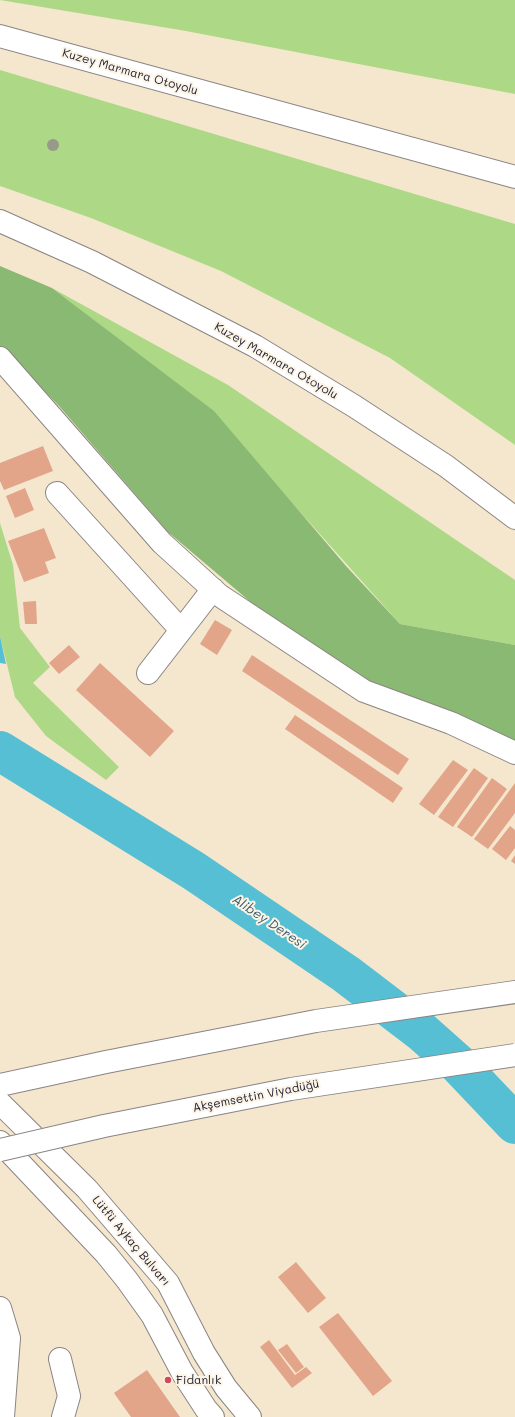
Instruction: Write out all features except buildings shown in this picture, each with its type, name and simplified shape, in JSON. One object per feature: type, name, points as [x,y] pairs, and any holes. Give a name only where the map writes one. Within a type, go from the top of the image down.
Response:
[{"type":"main road","name":"Kuzey Marmara Otoyolu","points":[[0,36],[515,177]]},
{"type":"main road","name":"Kuzey Marmara Otoyolu","points":[[0,221],[92,262],[255,346],[354,406],[446,466],[515,518]]},
{"type":"main road","points":[[0,358],[162,543],[214,589],[364,691],[451,722],[515,753]]},
{"type":"main road","points":[[57,493],[181,630]]},
{"type":"main road","points":[[148,673],[214,589]]},
{"type":"main road","points":[[0,1085],[106,1062],[316,1021],[515,992]]},
{"type":"main road","name":"Akşemsettin Viyadüğü","points":[[0,1150],[104,1126],[291,1089],[515,1055]]},
{"type":"main road","name":"Lütfü Aykaç Bulvarı","points":[[0,1103],[86,1189],[168,1283],[204,1353],[226,1388],[250,1417]]},
{"type":"main road","points":[[0,1142],[101,1248],[132,1286],[152,1315],[182,1372],[213,1417]]},
{"type":"main road","points":[[0,1308],[9,1338],[3,1417]]},
{"type":"main road","points":[[60,1359],[69,1396],[63,1417]]},
{"type":"green space","points":[[0,0],[515,0],[515,94],[186,31]]},
{"type":"green space","points":[[0,70],[515,224],[515,445],[390,358],[221,271],[91,218],[0,186]]},
{"type":"green space","points":[[0,266],[52,288],[214,411],[346,566],[400,624],[515,645],[515,740],[368,683],[266,615],[168,532],[59,406],[0,346]]},
{"type":"green space","points":[[52,288],[228,385],[515,580],[515,645],[400,624],[204,404]]},
{"type":"green space","points":[[0,523],[13,565],[20,628],[50,667],[33,683],[119,767],[106,780],[46,736],[15,697],[0,636]]},
{"type":"water","points":[[0,636],[6,664],[0,663]]},
{"type":"waterway","name":"Alibey Deresi","points":[[0,751],[194,871],[346,974],[422,1032],[458,1064],[515,1124]]},
{"type":"place","name":"Fidanlık","points":[[168,1380]]}]
